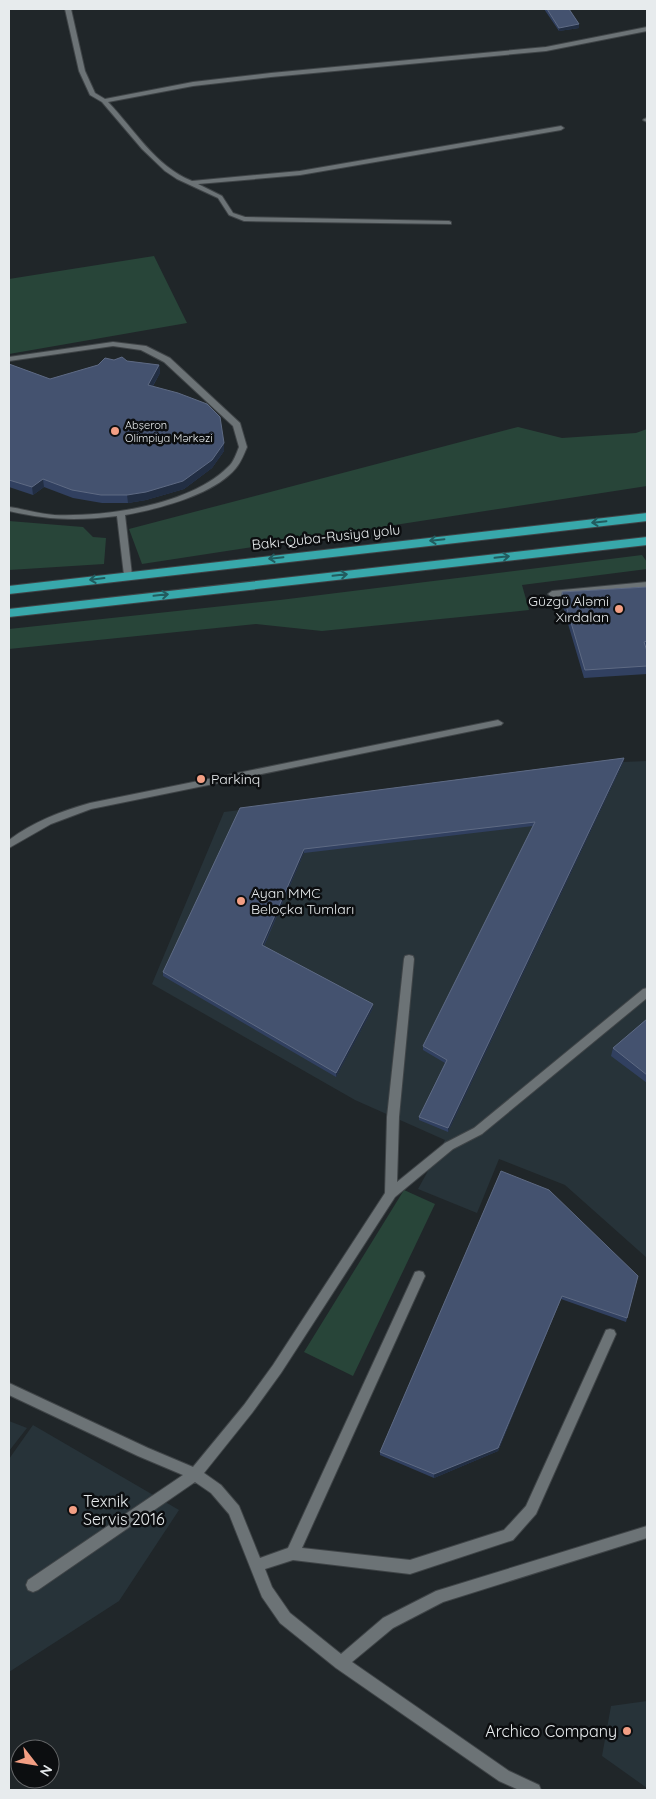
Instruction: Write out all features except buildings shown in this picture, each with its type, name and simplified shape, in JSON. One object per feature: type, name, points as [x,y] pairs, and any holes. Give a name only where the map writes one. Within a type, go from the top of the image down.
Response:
[{"type":"highway","name":"Bakı-Quba-Rusiya yolu","points":[[9,590],[647,517]]},
{"type":"highway","points":[[9,613],[647,541]]},
{"type":"lane","points":[[68,9],[82,71],[92,94],[104,101],[169,172],[182,181],[191,183],[220,197],[231,214],[244,219],[449,223]]},
{"type":"lane","points":[[104,101],[193,84],[242,78],[546,49],[647,29]]},
{"type":"lane","points":[[191,183],[300,173],[561,128]]},
{"type":"lane","points":[[9,359],[112,344],[143,348],[167,360],[237,426],[243,447],[232,469],[202,489],[171,503],[121,513],[91,516],[54,517],[9,509]]},
{"type":"lane","points":[[121,513],[128,575]]},
{"type":"lane","points":[[552,594],[647,585]]},
{"type":"lane","points":[[9,845],[25,832],[54,817],[90,806],[498,723]]},
{"type":"lane","points":[[391,1194],[393,1117],[409,959]]},
{"type":"lane","points":[[33,1585],[195,1474],[248,1409],[277,1368],[391,1194],[449,1146],[478,1131],[647,992]]},
{"type":"lane","points":[[293,1553],[419,1276]]},
{"type":"lane","points":[[258,1565],[293,1553],[410,1567],[508,1535],[531,1510],[610,1334]]},
{"type":"lane","points":[[9,1389],[143,1452],[195,1474],[216,1490],[234,1510],[258,1565],[267,1592],[285,1618],[341,1663],[504,1776],[534,1790]]},
{"type":"lane","points":[[341,1663],[388,1623],[441,1596],[647,1532]]},
{"type":"shaded area","points":[[647,761],[647,1258],[565,1185],[499,1159],[477,1213],[418,1189],[445,1140],[355,1100],[152,984],[224,812],[623,762]]},
{"type":"shaded area","points":[[9,1421],[27,1428],[9,1451]]},
{"type":"shaded area","points":[[33,1425],[179,1510],[119,1601],[9,1672],[9,1459]]},
{"type":"shaded area","name":"Archico Company","points":[[647,1701],[647,1788],[602,1756],[611,1706]]},
{"type":"green space","points":[[154,256],[187,323],[9,354],[9,279]]},
{"type":"green space","points":[[518,427],[562,438],[636,433],[647,429],[647,486],[142,564],[129,529]]},
{"type":"green space","points":[[9,521],[83,527],[93,537],[106,538],[104,564],[9,570]]},
{"type":"green space","points":[[642,555],[647,562],[647,569],[522,585],[529,610],[322,631],[256,624],[9,649],[9,629],[280,600]]},
{"type":"green space","points":[[404,1190],[435,1204],[353,1376],[304,1352]]},
{"type":"place","name":"Abşeron Olimpiya Mərkəzi","points":[[115,431]]},
{"type":"place","name":"Güzgü Aləmi Xırdalan","points":[[619,609]]},
{"type":"place","name":"Parkinq","points":[[201,779]]},
{"type":"place","name":"Ayan MMC Beloçka Tumları","points":[[241,901]]},
{"type":"place","name":"Texnik Servis 2016","points":[[73,1510]]},
{"type":"place","name":"Archico Company","points":[[627,1731]]}]
